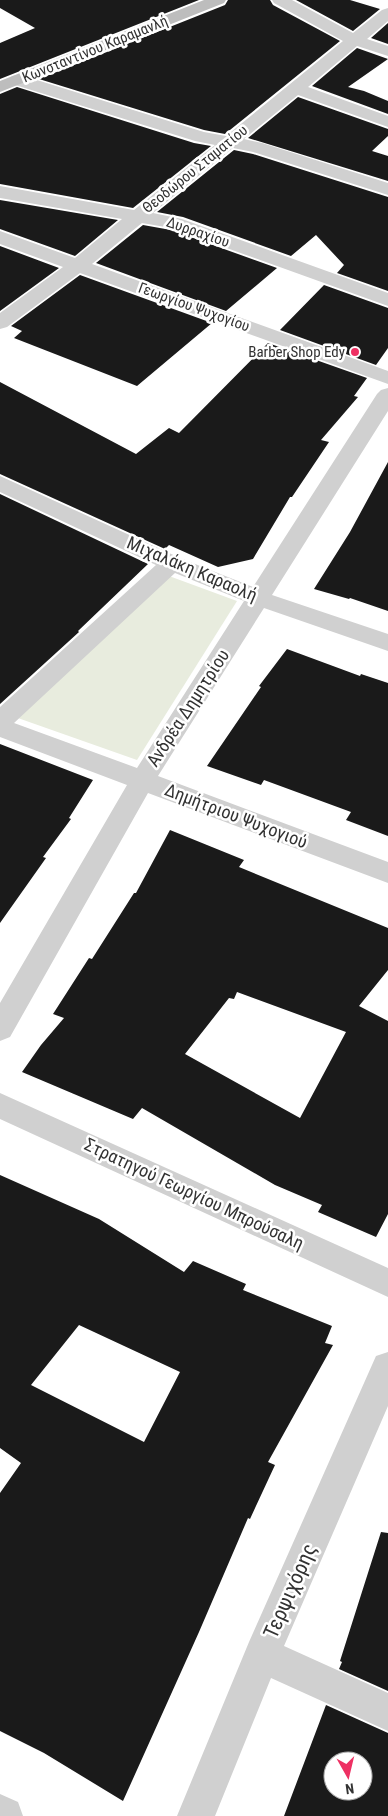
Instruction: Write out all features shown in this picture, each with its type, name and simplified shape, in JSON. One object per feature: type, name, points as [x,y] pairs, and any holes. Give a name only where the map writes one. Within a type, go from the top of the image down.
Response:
[{"type":"main road","name":"Κωνσταντίνου Καραμανλή","points":[[0,87],[218,0]]},
{"type":"street","points":[[280,0],[354,40],[388,51]]},
{"type":"street","name":"Θεοδώρου Σταματίου","points":[[0,323],[78,265],[388,13]]},
{"type":"street","points":[[18,80],[201,137],[256,147],[388,189]]},
{"type":"street","points":[[294,88],[388,122]]},
{"type":"street","name":"Δυρραχίου","points":[[0,192],[175,223],[388,300]]},
{"type":"street","name":"Γεωργίου Ψυχογίου","points":[[0,237],[388,378]]},
{"type":"street","name":"Ανδρέα Δημητρίου","points":[[0,1029],[142,781],[388,394]]},
{"type":"street","name":"Μιχαλάκη Καραολή","points":[[0,483],[172,563],[258,598],[388,643]]},
{"type":"street","points":[[0,721],[172,563]]},
{"type":"street","name":"Δημήτριου Ψυχογιού","points":[[0,727],[388,873]]},
{"type":"street","name":"Στρατηγού Γεωργίου Μπρούσαλη","points":[[0,1105],[388,1283]]},
{"type":"street","name":"Τερψιχόρης","points":[[196,1816],[262,1655],[388,1367]]},
{"type":"street","points":[[262,1655],[388,1712]]},
{"type":"street","points":[[0,1814],[4,1816]]},
{"type":"shaded area","points":[[169,576],[237,601],[137,760],[15,717]]},
{"type":"building","points":[[0,0],[199,0],[0,79],[0,43],[35,28],[0,8]]},
{"type":"building","points":[[228,0],[270,0],[273,5],[340,41],[225,134],[204,130],[39,79],[225,5]]},
{"type":"building","points":[[296,0],[350,0],[380,9],[353,31]]},
{"type":"building","points":[[388,23],[388,44],[371,38]]},
{"type":"building","points":[[357,48],[388,59],[348,87],[364,91],[388,101],[388,114],[312,86]]},
{"type":"building","points":[[17,87],[194,143],[211,146],[133,208],[0,184],[0,94]]},
{"type":"building","points":[[298,97],[388,129],[388,136],[372,151],[388,156],[388,181],[248,138]]},
{"type":"building","points":[[234,150],[253,154],[388,197],[388,291],[337,273],[344,265],[316,235],[291,256],[183,217],[157,212]]},
{"type":"building","points":[[0,200],[118,220],[75,256],[0,229]]},
{"type":"building","points":[[143,225],[171,230],[277,268],[226,311],[96,263]]},
{"type":"building","points":[[0,246],[59,268],[0,311]]},
{"type":"building","points":[[80,275],[212,323],[137,386],[14,338],[22,331],[11,326]]},
{"type":"building","points":[[324,285],[388,308],[388,348],[376,365],[280,330]]},
{"type":"building","points":[[268,343],[367,378],[354,396],[358,397],[321,440],[329,442],[292,497],[290,497],[253,559],[218,567],[169,545],[165,549],[0,474],[0,382],[136,454],[169,428],[179,433]]},
{"type":"building","points":[[388,462],[388,611],[350,598],[314,589],[350,532]]},
{"type":"building","points":[[0,494],[148,564],[79,632],[0,704]]},
{"type":"building","points":[[287,649],[360,676],[361,674],[388,683],[388,836],[346,820],[351,812],[264,780],[261,785],[207,766],[261,687],[259,686]]},
{"type":"building","points":[[0,744],[93,780],[69,818],[71,819],[43,857],[46,858],[0,923]]},
{"type":"building","points":[[170,830],[244,860],[239,867],[388,928],[388,970],[359,1006],[388,1021],[388,1214],[376,1237],[318,1212],[322,1205],[275,1185],[142,1108],[133,1119],[22,1072],[41,1045],[64,1018],[53,1014],[89,958],[92,959],[134,893],[136,893]],"holes":[[[237,992],[346,1032],[300,1118],[185,1054],[229,998],[234,999]]]},
{"type":"building","points":[[0,1175],[99,1219],[184,1272],[193,1261],[246,1284],[243,1290],[332,1326],[325,1343],[333,1345],[268,1462],[275,1465],[250,1519],[248,1518],[123,1801],[44,1753],[0,1731],[0,1493],[21,1463],[0,1448]],"holes":[[[79,1325],[180,1372],[144,1442],[31,1385]]]},
{"type":"building","points":[[381,1532],[388,1533],[388,1691],[339,1669]]},
{"type":"building","points":[[326,1705],[388,1733],[388,1816],[284,1816]]},
{"type":"place","name":"Barber Shop Edy","points":[[355,352]]}]
